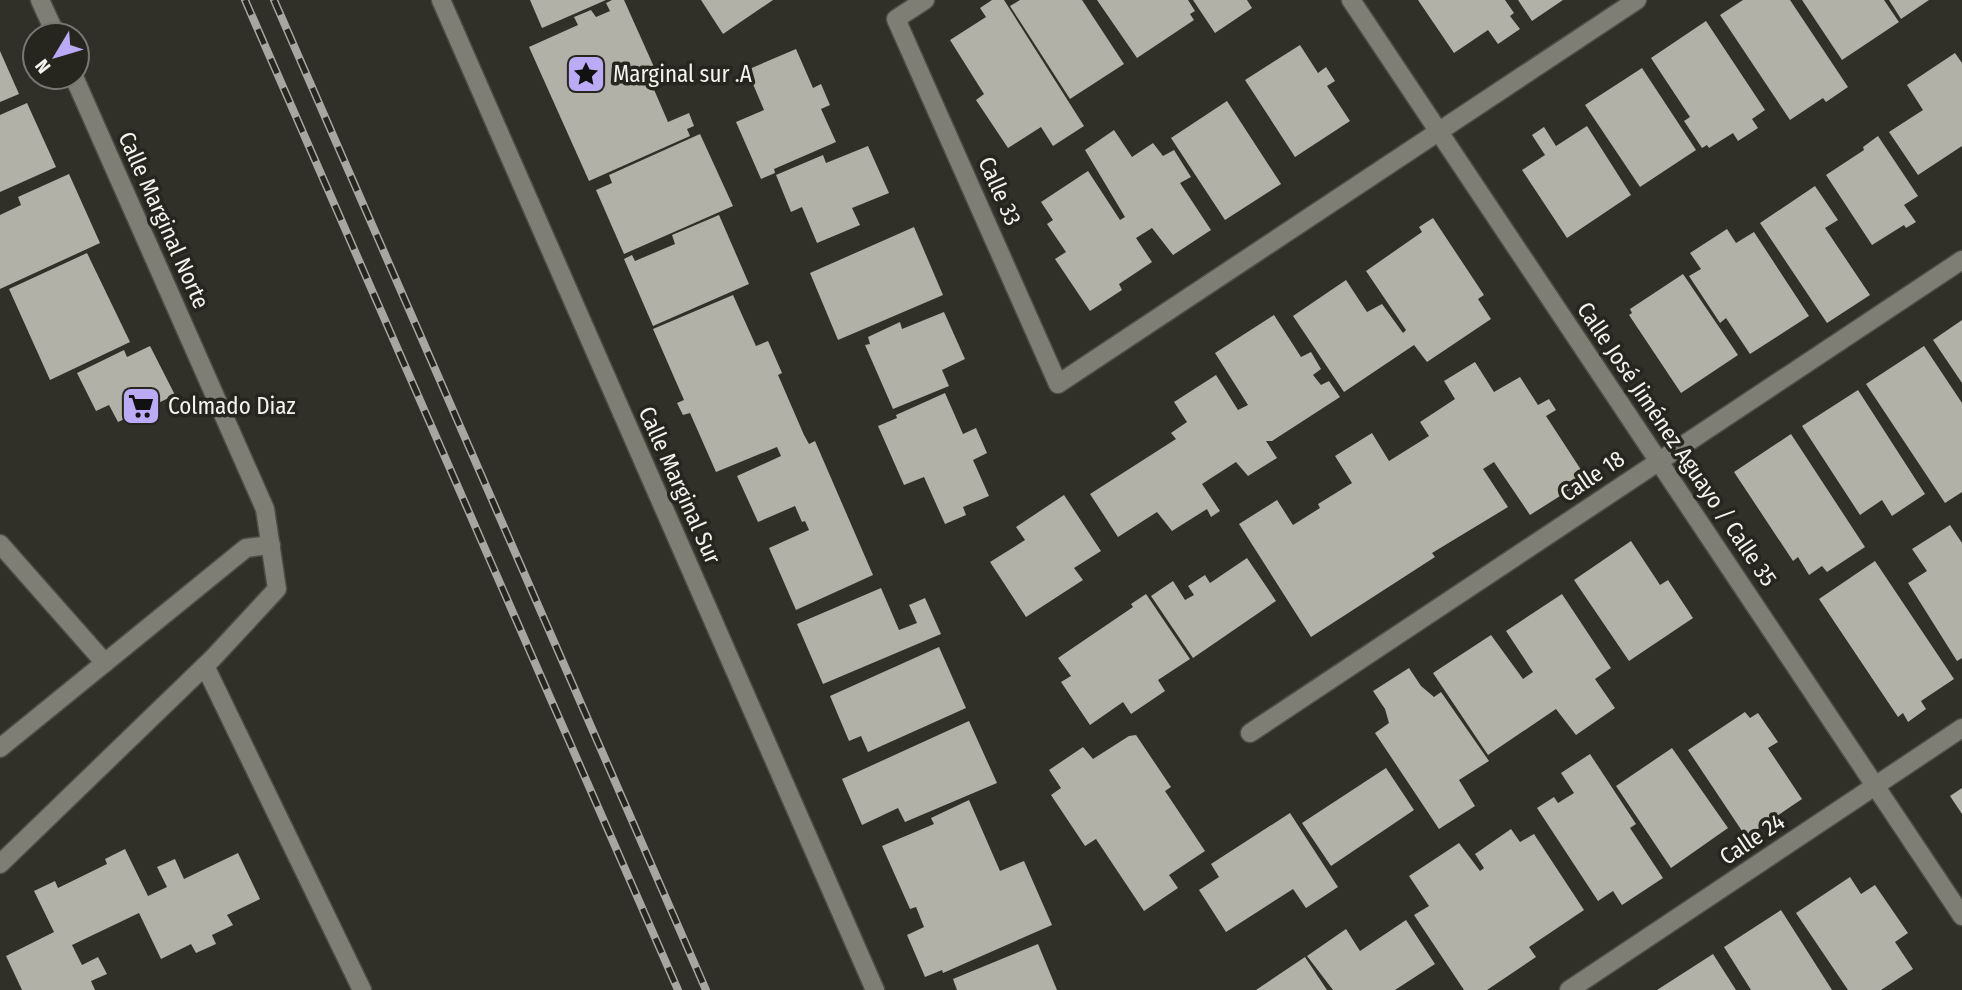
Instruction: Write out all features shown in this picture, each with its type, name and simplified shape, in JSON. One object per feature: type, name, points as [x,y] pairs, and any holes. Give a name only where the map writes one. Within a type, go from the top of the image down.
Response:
[{"type":"street","points":[[40,0],[50,21]]},
{"type":"street","name":"Calle Marginal Sur","points":[[441,0],[875,990]]},
{"type":"street","name":"Calle 33","points":[[925,0],[896,19],[1058,384],[1440,133]]},
{"type":"street","name":"Calle José Jiménez Aguayo / Calle 35","points":[[1351,0],[1962,916]]},
{"type":"street","points":[[1440,133],[1637,0]]},
{"type":"street","name":"Calle Marginal Norte","points":[[80,91],[265,509],[277,589],[205,666]]},
{"type":"street","name":"Calle 18","points":[[1250,733],[1962,260]]},
{"type":"street","points":[[0,544],[105,663]]},
{"type":"street","points":[[0,748],[246,548],[271,545]]},
{"type":"street","points":[[0,864],[205,666],[362,990]]},
{"type":"street","name":"Calle 24","points":[[1569,990],[1962,728]]},
{"type":"building","points":[[530,0],[606,0],[542,28]]},
{"type":"building","points":[[624,0],[654,67],[646,71],[668,122],[689,113],[694,126],[687,129],[690,136],[589,181],[529,47],[578,25],[574,17],[591,10],[596,17],[610,11],[606,3]]},
{"type":"building","points":[[701,0],[773,0],[723,34]]},
{"type":"building","points":[[992,0],[1004,0],[1084,126],[1053,146],[1041,127],[1008,148],[976,100],[984,94],[950,40],[986,17],[980,8]]},
{"type":"building","points":[[1020,0],[1082,0],[1124,64],[1070,99],[1010,6]]},
{"type":"building","points":[[1097,0],[1188,0],[1195,11],[1190,14],[1194,20],[1137,58]]},
{"type":"building","points":[[1193,0],[1247,0],[1252,8],[1215,33]]},
{"type":"building","points":[[1418,0],[1505,0],[1514,13],[1510,16],[1520,29],[1498,44],[1488,30],[1454,53]]},
{"type":"building","points":[[1518,0],[1563,0],[1532,21]]},
{"type":"building","points":[[1743,0],[1790,0],[1848,87],[1826,102],[1823,98],[1790,120],[1720,15]]},
{"type":"building","points":[[1802,0],[1884,0],[1899,22],[1842,60]]},
{"type":"building","points":[[1889,0],[1929,0],[1901,19]]},
{"type":"building","points":[[1706,21],[1765,110],[1752,119],[1758,128],[1738,141],[1733,133],[1709,148],[1707,145],[1702,148],[1684,121],[1690,117],[1651,58]]},
{"type":"building","points":[[1300,45],[1318,73],[1326,67],[1335,81],[1327,86],[1350,121],[1295,157],[1245,80]]},
{"type":"building","points":[[796,49],[813,88],[821,84],[830,105],[821,109],[836,142],[774,169],[775,173],[761,179],[736,122],[764,110],[747,70]]},
{"type":"building","points":[[0,51],[19,94],[0,102]]},
{"type":"building","points":[[1955,53],[1962,63],[1962,146],[1918,175],[1889,132],[1923,110],[1907,85]]},
{"type":"building","points":[[1642,68],[1696,150],[1640,187],[1585,105]]},
{"type":"building","points":[[1227,101],[1281,184],[1225,220],[1171,138]]},
{"type":"building","points":[[27,103],[56,167],[0,192],[0,115]]},
{"type":"building","points":[[1587,126],[1631,195],[1567,238],[1522,170],[1545,155],[1532,135],[1544,127],[1556,146]]},
{"type":"building","points":[[1114,130],[1132,157],[1153,143],[1163,156],[1174,150],[1191,177],[1180,183],[1211,230],[1173,255],[1152,228],[1136,238],[1152,262],[1119,284],[1122,290],[1090,311],[1055,259],[1066,252],[1047,224],[1053,220],[1041,202],[1088,171],[1120,220],[1125,217],[1085,150]]},
{"type":"building","points":[[700,134],[733,206],[624,254],[596,190],[612,183],[609,175]]},
{"type":"building","points":[[1878,136],[1918,196],[1904,205],[1916,222],[1906,228],[1904,225],[1872,245],[1826,175],[1864,150],[1863,147]]},
{"type":"building","points":[[868,146],[889,193],[852,208],[860,225],[817,243],[802,207],[791,212],[776,175],[823,155],[826,163]]},
{"type":"building","points":[[69,174],[100,243],[0,289],[0,215],[21,205],[18,197]]},
{"type":"building","points":[[1815,186],[1838,220],[1825,228],[1870,295],[1827,323],[1760,223]]},
{"type":"building","points":[[719,215],[749,284],[653,326],[624,259],[632,255],[635,261],[675,244],[672,235]]},
{"type":"building","points":[[1433,218],[1484,295],[1478,299],[1491,319],[1427,362],[1414,345],[1344,392],[1293,316],[1346,280],[1367,312],[1382,304],[1403,333],[1406,330],[1366,271],[1422,232],[1419,227]]},
{"type":"building","points":[[914,227],[943,295],[838,340],[810,273]]},
{"type":"building","points":[[1727,229],[1736,243],[1754,232],[1809,316],[1750,354],[1726,318],[1720,323],[1689,276],[1701,269],[1690,253]]},
{"type":"building","points":[[87,253],[130,342],[50,380],[9,289]]},
{"type":"building","points":[[1683,274],[1738,355],[1681,393],[1629,315],[1632,313],[1630,309]]},
{"type":"building","points":[[733,295],[756,346],[768,341],[782,373],[778,375],[804,435],[809,444],[815,441],[873,575],[796,610],[769,548],[809,530],[795,506],[758,522],[737,476],[781,456],[777,447],[716,472],[690,413],[683,415],[677,403],[684,400],[653,329]]},
{"type":"building","points":[[944,312],[965,359],[942,370],[949,386],[893,409],[865,345],[870,344],[868,337],[900,322],[902,329]]},
{"type":"building","points":[[1274,315],[1301,357],[1311,352],[1321,369],[1313,375],[1321,385],[1329,381],[1340,397],[1272,441],[1266,441],[1277,458],[1248,476],[1236,462],[1202,484],[1220,511],[1211,517],[1207,509],[1172,531],[1157,512],[1118,537],[1090,494],[1176,439],[1171,433],[1187,422],[1174,402],[1216,375],[1238,410],[1248,405],[1215,353]]},
{"type":"building","points":[[1962,320],[1962,383],[1933,340]]},
{"type":"building","points":[[150,346],[175,395],[118,422],[109,405],[96,411],[77,373],[124,350],[127,357]]},
{"type":"building","points":[[1924,346],[1962,403],[1962,492],[1945,503],[1866,384]]},
{"type":"building","points":[[1475,362],[1494,392],[1520,377],[1538,405],[1549,399],[1556,410],[1546,416],[1587,479],[1530,515],[1494,462],[1483,469],[1508,507],[1432,553],[1435,557],[1311,637],[1239,524],[1277,500],[1293,525],[1320,508],[1318,504],[1352,483],[1335,456],[1372,433],[1389,461],[1429,436],[1420,422],[1455,399],[1444,381]]},
{"type":"building","points":[[1858,390],[1925,494],[1892,516],[1882,500],[1860,515],[1802,426]]},
{"type":"building","points":[[945,393],[963,434],[976,428],[987,453],[973,460],[989,496],[963,507],[966,515],[945,524],[924,477],[904,485],[878,426]]},
{"type":"building","points":[[1791,434],[1865,547],[1827,572],[1822,566],[1809,575],[1798,557],[1793,561],[1734,472]]},
{"type":"building","points":[[1064,495],[1101,551],[1074,568],[1083,580],[1026,617],[990,562],[1025,540],[1016,527]]},
{"type":"building","points":[[1950,525],[1962,543],[1962,658],[1957,661],[1908,583],[1927,571],[1912,549]]},
{"type":"building","points":[[1631,541],[1660,585],[1668,580],[1693,618],[1629,661],[1574,580]]},
{"type":"building","points":[[1247,558],[1276,601],[1193,658],[1151,596],[1173,581],[1185,600],[1194,595],[1188,586],[1205,575],[1210,583]]},
{"type":"building","points":[[1875,561],[1954,679],[1921,701],[1926,709],[1908,722],[1903,713],[1898,717],[1819,599]]},
{"type":"building","points":[[881,588],[899,630],[917,623],[909,605],[925,598],[941,634],[823,684],[797,624]]},
{"type":"building","points":[[1146,594],[1190,659],[1158,680],[1165,691],[1131,714],[1123,702],[1090,725],[1061,682],[1071,676],[1058,658],[1133,607],[1131,604]]},
{"type":"building","points":[[1562,594],[1611,668],[1595,679],[1615,708],[1576,735],[1556,709],[1488,755],[1433,673],[1491,635],[1523,679],[1533,672],[1506,631]]},
{"type":"building","points":[[939,647],[966,708],[868,752],[861,736],[849,741],[830,696]]},
{"type":"building","points":[[1409,668],[1421,686],[1434,697],[1441,692],[1489,761],[1459,780],[1475,806],[1439,829],[1375,733],[1389,723],[1385,709],[1373,691]]},
{"type":"building","points":[[1745,712],[1750,718],[1758,713],[1778,742],[1768,748],[1802,799],[1746,837],[1688,750]]},
{"type":"building","points":[[969,721],[997,783],[905,822],[898,808],[862,825],[842,779]]},
{"type":"building","points":[[1136,735],[1171,787],[1165,791],[1205,851],[1169,875],[1178,888],[1144,911],[1096,839],[1085,846],[1051,795],[1061,788],[1049,770],[1083,747],[1093,759],[1129,736]]},
{"type":"building","points":[[1672,748],[1728,828],[1671,868],[1616,786]]},
{"type":"building","points":[[1590,754],[1636,824],[1630,828],[1663,878],[1622,905],[1613,891],[1598,901],[1537,808],[1554,797],[1558,803],[1574,793],[1561,773]]},
{"type":"building","points":[[1386,768],[1414,810],[1331,866],[1302,823]]},
{"type":"building","points":[[1962,788],[1962,814],[1950,796]]},
{"type":"building","points":[[969,800],[1000,871],[1024,861],[1052,925],[943,973],[942,970],[925,977],[907,935],[924,927],[916,907],[910,909],[882,846],[934,824],[931,818]]},
{"type":"building","points":[[1290,813],[1338,887],[1306,908],[1293,889],[1226,932],[1199,890],[1219,877],[1211,864]]},
{"type":"building","points":[[1511,829],[1520,842],[1534,834],[1584,910],[1529,947],[1536,957],[1487,990],[1464,990],[1414,915],[1429,906],[1409,876],[1459,843],[1480,871],[1484,868],[1475,854]]},
{"type":"building","points":[[125,849],[148,896],[167,887],[157,867],[175,859],[184,879],[238,853],[260,899],[227,915],[233,925],[212,935],[216,944],[196,953],[191,944],[161,959],[139,913],[72,945],[82,965],[98,957],[107,974],[91,981],[95,990],[22,990],[6,956],[54,932],[34,891],[55,881],[58,888],[107,864],[105,859]]},
{"type":"building","points":[[1850,877],[1861,894],[1875,885],[1908,933],[1895,942],[1913,969],[1881,990],[1848,990],[1796,913]]},
{"type":"building","points":[[1781,910],[1832,990],[1751,990],[1724,947]]},
{"type":"building","points":[[1406,920],[1435,964],[1395,990],[1333,990],[1307,956],[1346,929],[1360,951]]},
{"type":"building","points":[[1038,944],[1057,990],[957,990],[953,979]]},
{"type":"building","points":[[1713,954],[1736,990],[1657,990]]},
{"type":"building","points":[[1305,957],[1327,990],[1256,990]]},
{"type":"railway","points":[[245,0],[678,990]]},
{"type":"railway","points":[[274,0],[706,990]]},
{"type":"place","name":"Marginal sur .A","points":[[586,74]]},
{"type":"place","name":"Colmado Diaz","points":[[141,406]]}]
